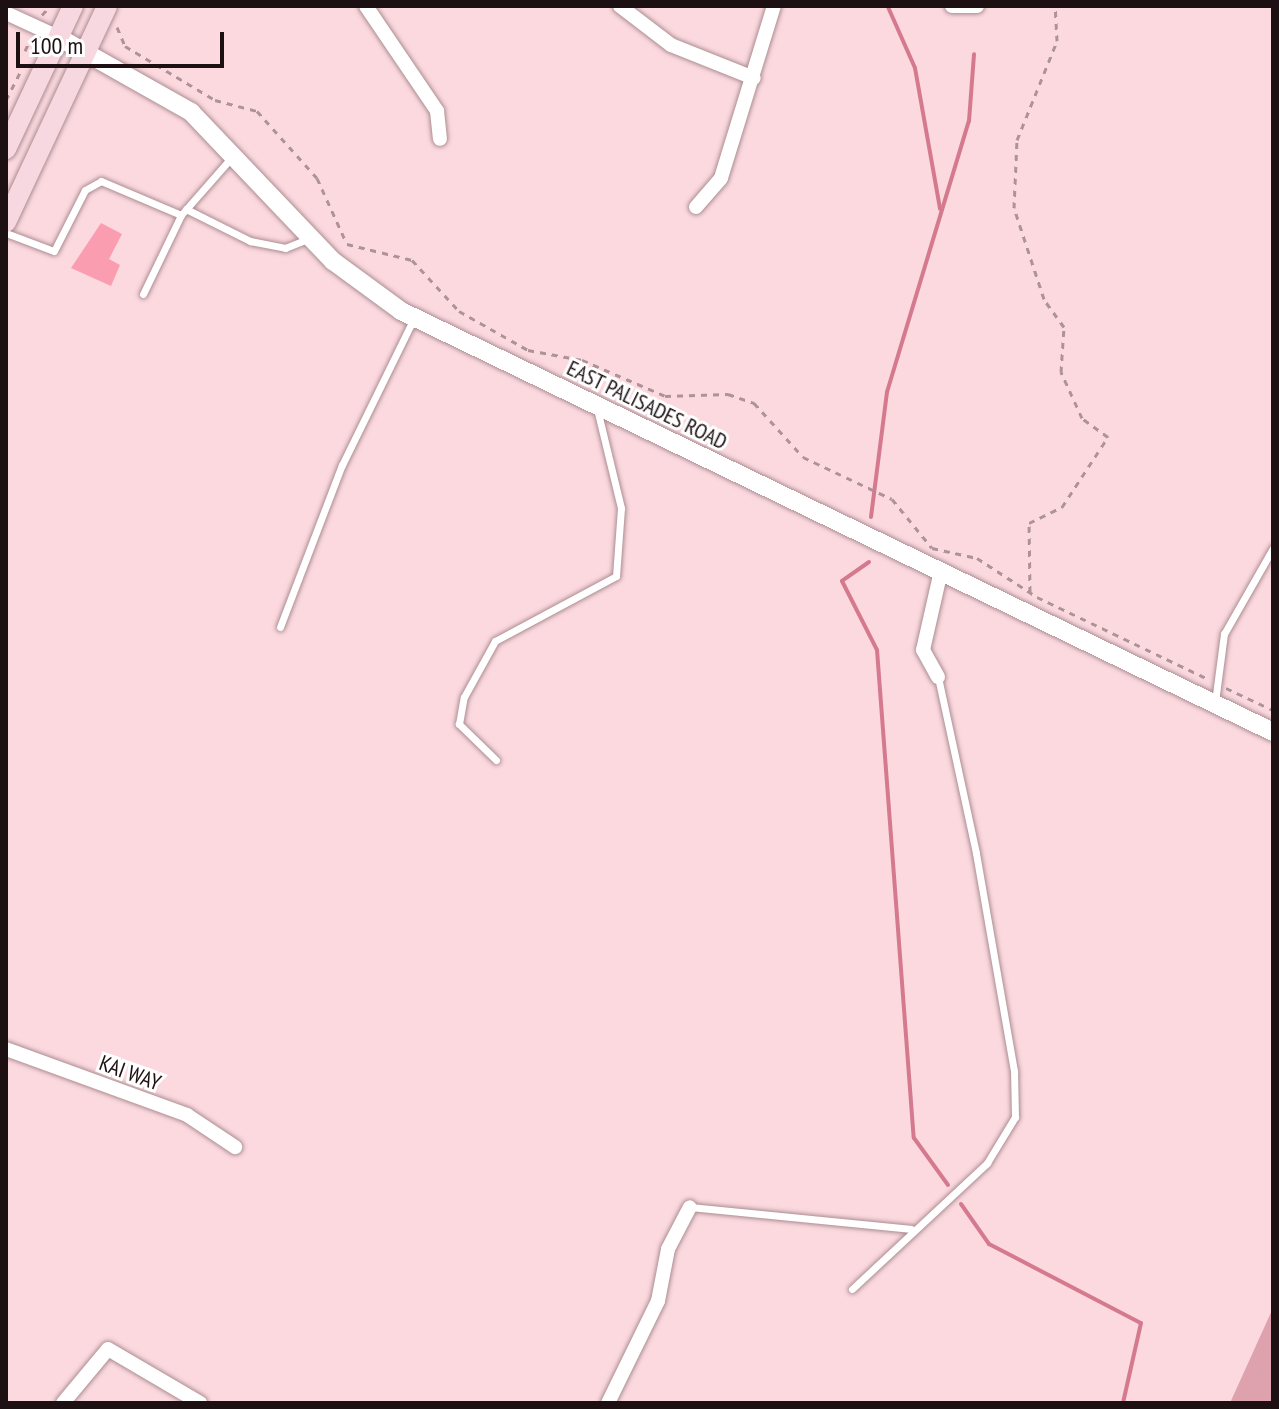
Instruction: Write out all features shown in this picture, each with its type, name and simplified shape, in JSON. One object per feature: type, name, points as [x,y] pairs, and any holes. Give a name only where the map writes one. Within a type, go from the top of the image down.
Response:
[{"type":"main road","points":[[6,149],[73,6]]},
{"type":"main road","points":[[6,222],[104,12]]},
{"type":"street","points":[[366,6],[437,111],[440,139]]},
{"type":"street","points":[[620,6],[671,45],[754,78]]},
{"type":"street","points":[[696,207],[721,178],[774,6]]},
{"type":"street","points":[[952,6],[977,6]]},
{"type":"street","points":[[6,13],[58,37]]},
{"type":"street","name":"EAST PALISADES ROAD","points":[[58,37],[157,87],[236,152],[310,238],[363,287],[414,318],[940,575],[1273,732]]},
{"type":"street","points":[[938,677],[923,650],[940,575]]},
{"type":"street","name":"KAI WAY","points":[[6,1049],[187,1115],[235,1147]]},
{"type":"street","points":[[608,1403],[658,1301],[668,1249],[690,1207]]},
{"type":"street","points":[[63,1403],[108,1349],[200,1403]]},
{"type":"lane","points":[[143,294],[184,212],[236,152]]},
{"type":"lane","points":[[6,233],[54,251],[85,190],[101,181],[250,241],[285,248],[310,238]]},
{"type":"lane","points":[[280,627],[342,465],[414,318]]},
{"type":"lane","points":[[496,760],[459,724],[464,697],[495,641],[616,576],[621,508],[596,407]]},
{"type":"lane","points":[[1215,704],[1221,685],[1224,634],[1273,548]]},
{"type":"lane","points":[[852,1289],[911,1229],[987,1163],[1015,1117],[1014,1071],[979,869],[938,677]]},
{"type":"lane","points":[[690,1207],[911,1229]]},
{"type":"path","points":[[1030,592],[1029,523],[1062,507],[1108,437],[1082,418],[1061,372],[1064,327],[1044,299],[1014,208],[1017,140],[1057,41],[1055,6]]},
{"type":"path","points":[[104,12],[118,27],[125,46],[215,100],[257,111],[317,178],[347,244],[412,260],[459,311],[528,350],[582,360],[665,396],[728,394],[754,403],[803,457],[892,499],[932,548],[977,558],[1030,592],[1273,710]]},
{"type":"path","points":[[6,100],[20,72]]},
{"type":"shaded area","points":[[1273,1308],[1273,1403],[1230,1403]]},
{"type":"building","points":[[101,223],[122,234],[109,259],[120,265],[111,286],[71,268]]},
{"type":"waterway","points":[[888,7],[915,68],[940,209]]},
{"type":"waterway","points":[[871,517],[887,392],[969,121],[974,54]]},
{"type":"waterway","points":[[869,562],[842,581],[877,650],[914,1138],[948,1185]]},
{"type":"waterway","points":[[961,1204],[989,1244],[1141,1323],[1123,1403]]}]
